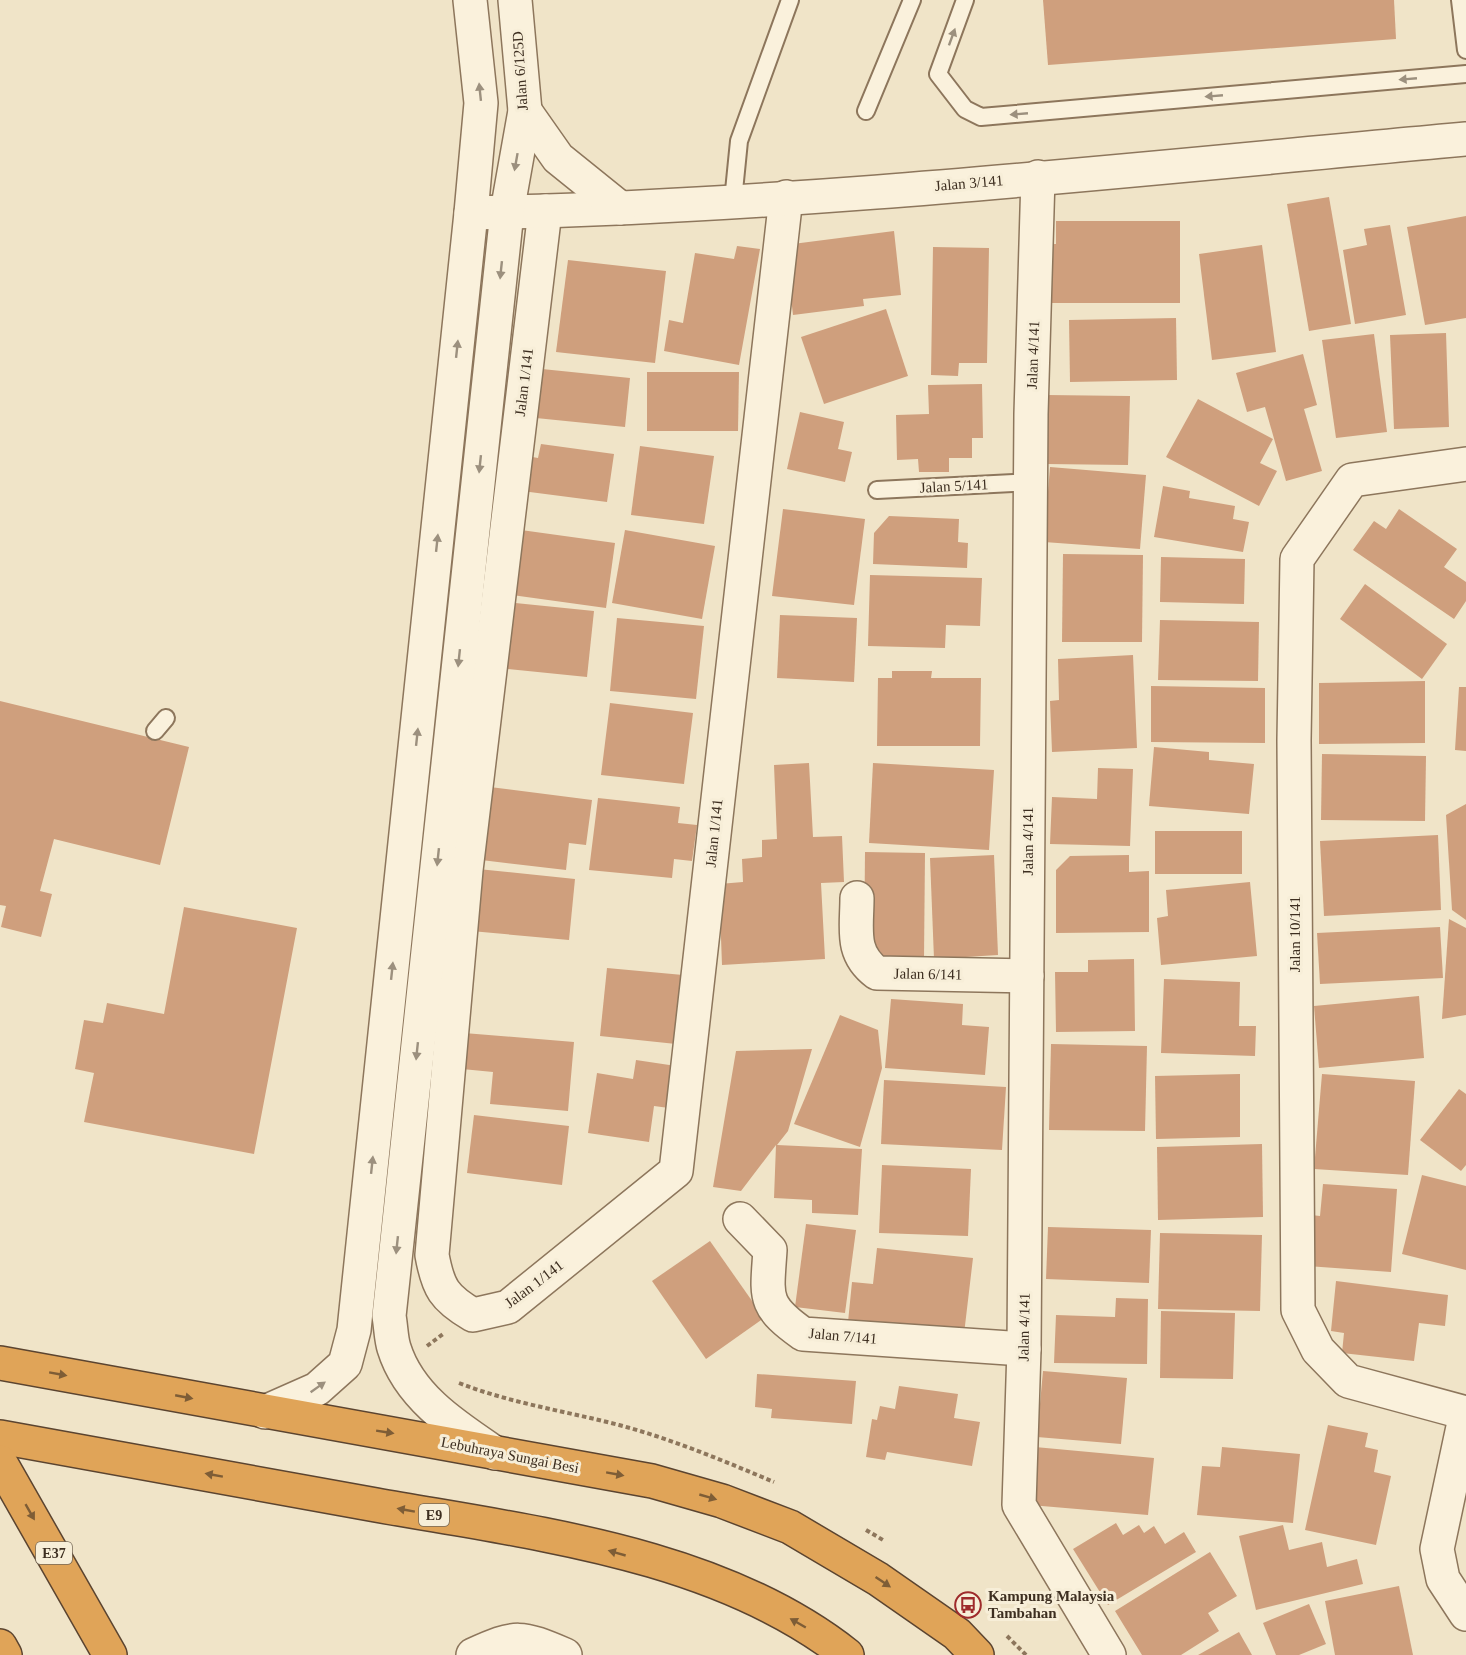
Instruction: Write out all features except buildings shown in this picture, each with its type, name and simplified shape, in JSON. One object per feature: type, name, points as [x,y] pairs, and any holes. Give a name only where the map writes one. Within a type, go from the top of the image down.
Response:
[{"type":"highway","name":"Lebuhraya Sungai Besi","points":[[0,1363],[652,1481],[722,1501],[790,1527],[878,1579],[957,1634],[977,1655]]},
{"type":"highway","name":"E9","points":[[0,1437],[493,1526],[607,1550],[699,1575],[768,1606],[832,1643],[847,1655]]},
{"type":"highway","name":"E37","points":[[0,1462],[107,1651]]},
{"type":"highway","points":[[0,1646],[5,1655]]},
{"type":"street","points":[[265,1412],[317,1389],[345,1364],[354,1330],[481,102],[470,0]]},
{"type":"street","name":"Jalan 6/125D","points":[[507,212],[525,111],[515,0]]},
{"type":"street","points":[[525,111],[558,158],[620,208]]},
{"type":"street","name":"Jalan 3/141","points":[[471,213],[620,208],[733,201],[1466,139]]},
{"type":"street","name":"Jalan 4/141","points":[[1038,177],[1031,482],[1024,1349],[1019,1506],[1110,1655]]},
{"type":"street","name":"Jalan 1/141","points":[[545,211],[466,870],[432,1255],[437,1279],[450,1302],[473,1315],[508,1307],[676,1171],[786,197]]},
{"type":"street","points":[[495,1453],[431,1407],[407,1376],[393,1348],[389,1316],[507,212]]},
{"type":"street","name":"Jalan 10/141","points":[[1466,464],[1352,480],[1297,559],[1294,740],[1298,1310],[1318,1350],[1348,1381],[1466,1413]]},
{"type":"street","name":"Jalan 6/141","points":[[858,898],[857,948],[864,963],[877,973],[1027,976]]},
{"type":"street","name":"Jalan 7/141","points":[[741,1219],[770,1250],[767,1292],[778,1317],[803,1334],[1024,1349]]},
{"type":"street","points":[[1466,1413],[1437,1549],[1443,1579],[1466,1614]]},
{"type":"street","points":[[473,1655],[511,1647],[527,1640],[565,1655]]},
{"type":"lane","points":[[733,201],[739,141],[790,0]]},
{"type":"lane","points":[[866,111],[912,0]]},
{"type":"lane","points":[[965,0],[938,74],[965,109],[981,117],[1466,74]]},
{"type":"lane","points":[[1460,0],[1466,50]]},
{"type":"lane","name":"Jalan 5/141","points":[[877,490],[1031,482]]},
{"type":"place","name":"Kampung Malaysia Tambahan","points":[[968,1605]]}]
